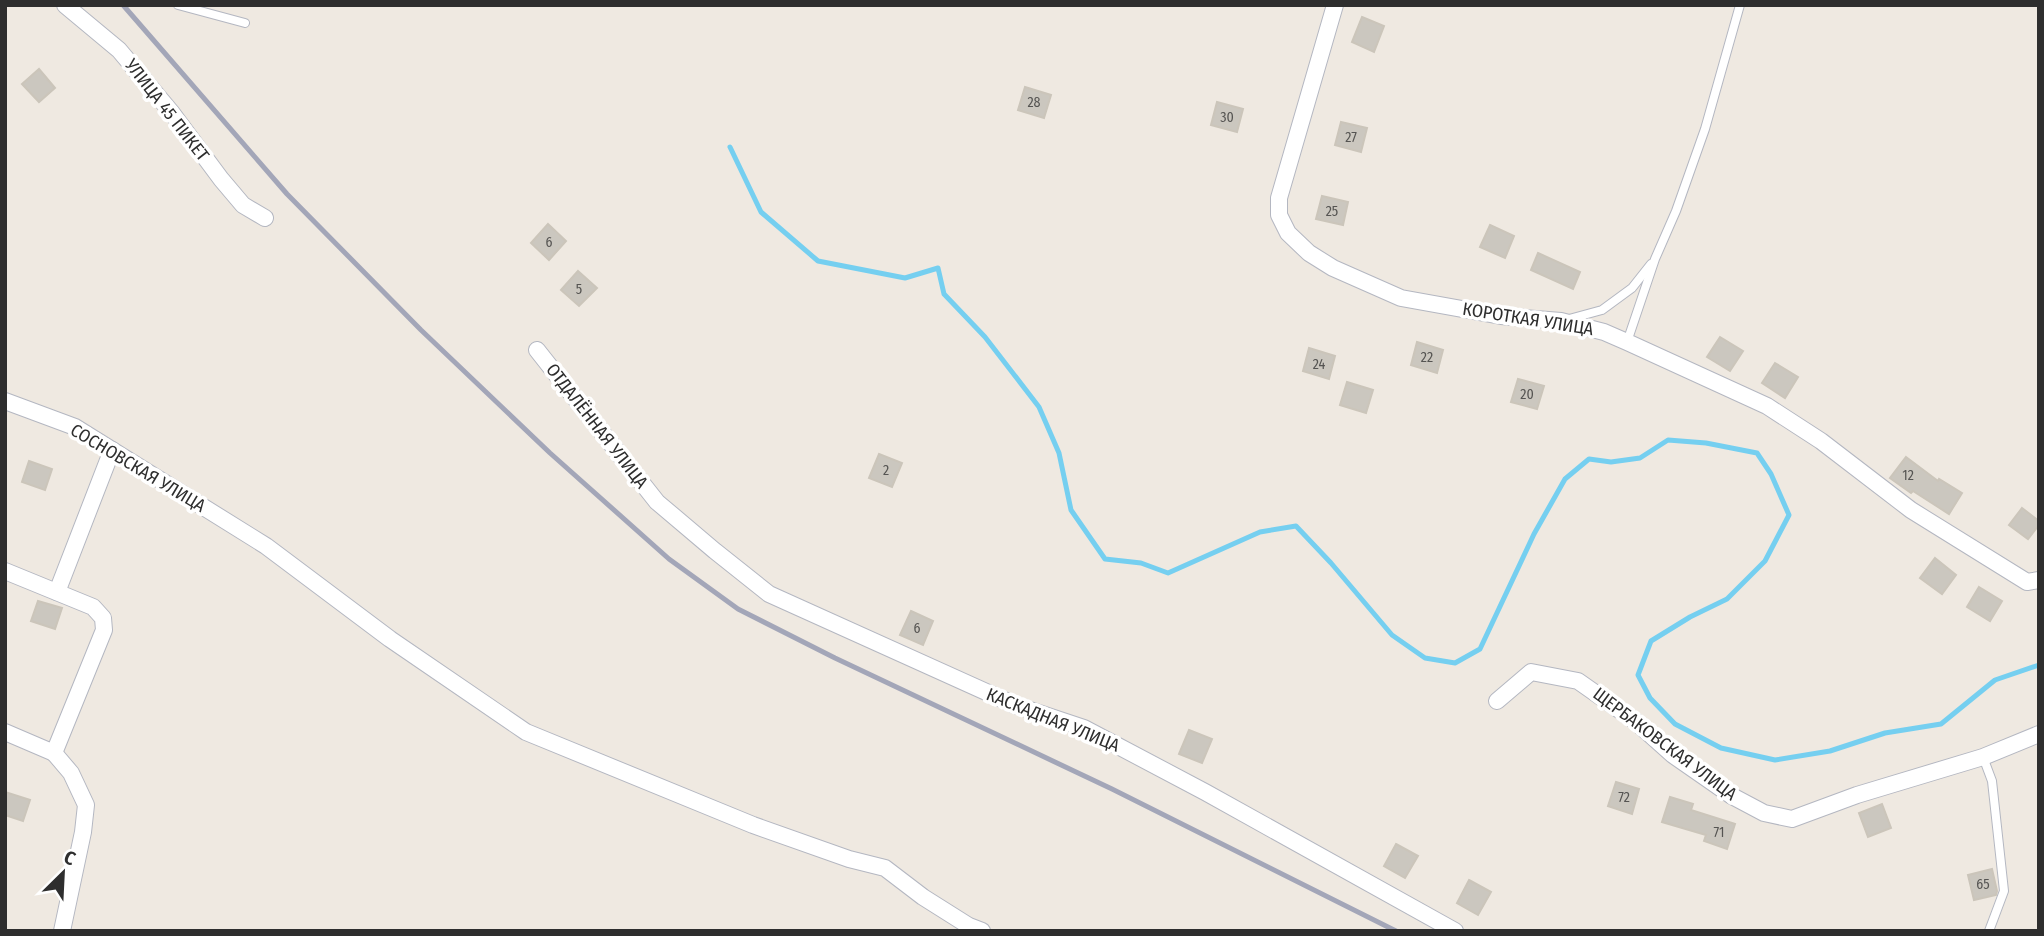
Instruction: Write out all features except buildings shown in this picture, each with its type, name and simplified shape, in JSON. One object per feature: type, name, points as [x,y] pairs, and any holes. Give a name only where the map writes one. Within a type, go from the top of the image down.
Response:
[{"type":"street","name":"УЛИЦА 45 ПИКЕТ","points":[[65,5],[119,50],[243,205],[265,218]]},
{"type":"street","name":"КОРОТКАЯ УЛИЦА","points":[[1335,5],[1279,198],[1279,215],[1288,233],[1309,253],[1333,268],[1401,298],[1502,316],[1561,321],[1604,332],[1627,342],[1768,406],[1821,441],[1911,510],[2027,582],[2039,580]]},
{"type":"street","name":"ОТДАЛЁННАЯ УЛИЦА","points":[[537,350],[657,502]]},
{"type":"street","name":"СОСНОВСКАЯ УЛИЦА","points":[[5,401],[75,428],[266,546],[390,639],[526,732],[753,825],[849,859],[885,868],[923,897],[969,926],[982,931]]},
{"type":"street","points":[[57,592],[111,450]]},
{"type":"street","name":"КАСКАДНАЯ УЛИЦА","points":[[657,502],[769,594],[1015,705],[1084,728],[1455,931]]},
{"type":"street","points":[[5,571],[93,607],[103,618],[104,630],[54,753]]},
{"type":"street","name":"ЩЕРБАКОВСКАЯ УЛИЦА","points":[[1497,701],[1531,672],[1578,681],[1634,721],[1673,755],[1732,796],[1764,813],[1792,819],[1857,795],[1983,757],[2039,734]]},
{"type":"street","points":[[5,732],[54,753],[71,772],[86,805],[83,832],[62,931]]},
{"type":"lane","points":[[178,5],[246,23]]},
{"type":"lane","points":[[1627,342],[1655,259],[1676,211],[1705,128],[1740,5]]},
{"type":"lane","points":[[1561,321],[1602,310],[1632,288],[1655,259]]},
{"type":"lane","points":[[1983,757],[1992,781],[2004,891],[1989,931]]},
{"type":"waterway","points":[[730,147],[761,212],[818,261],[905,278],[938,268],[944,294],[985,337],[1039,407],[1059,453],[1071,510],[1105,559],[1141,563],[1168,573],[1260,532],[1296,526],[1392,635],[1425,658],[1455,663],[1480,649],[1534,534],[1565,479],[1589,459],[1611,462],[1640,458],[1668,440],[1706,443],[1757,453],[1771,474],[1789,515],[1765,561],[1727,599],[1690,617],[1651,641],[1638,675],[1650,698],[1675,724],[1721,748],[1775,760],[1830,751],[1885,733],[1941,724],[1995,680],[2039,665]]},
{"type":"railway","points":[[123,5],[287,194],[421,330],[550,453],[669,559],[738,609],[1112,789],[1396,931]]}]
